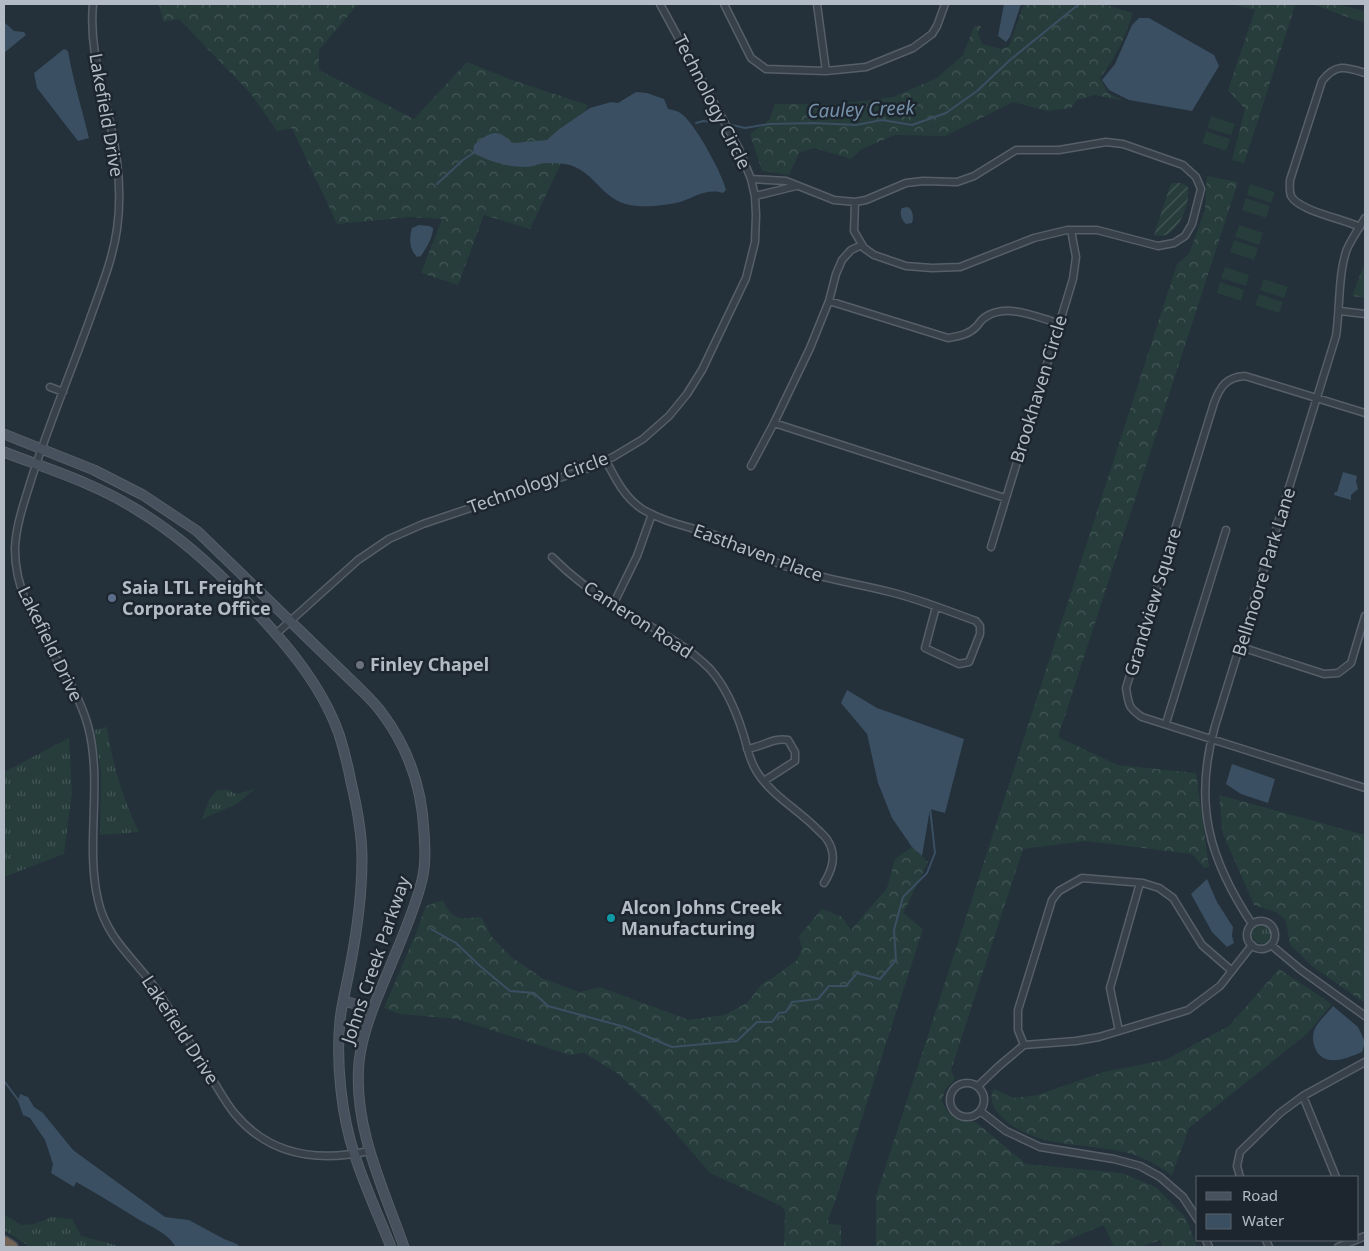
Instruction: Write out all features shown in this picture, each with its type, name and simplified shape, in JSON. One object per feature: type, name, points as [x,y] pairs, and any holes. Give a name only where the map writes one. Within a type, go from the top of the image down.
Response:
[{"type":"highway","points":[[4,1242],[12,1247]]},
{"type":"street","name":"Lakefield Drive","points":[[93,4],[92,28],[96,65],[114,142],[119,185],[117,228],[108,268],[36,464],[16,531],[16,571],[26,602],[75,692],[88,728],[94,766],[94,881],[98,903],[106,924],[121,949],[158,992],[227,1103],[248,1127],[272,1143],[301,1154],[331,1157],[369,1151]]},
{"type":"street","name":"Technology Circle","points":[[276,633],[292,621],[358,560],[406,531],[586,469],[606,461],[643,440],[670,416],[702,370],[746,278],[755,242],[755,196],[751,179],[739,149],[660,4]]},
{"type":"street","points":[[724,4],[751,58],[766,69],[826,71],[866,67],[913,48],[932,34],[945,4]]},
{"type":"street","points":[[817,4],[826,71]]},
{"type":"street","points":[[1360,227],[1348,221],[1303,207],[1294,200],[1289,188],[1322,81],[1328,74],[1342,67],[1365,73]]},
{"type":"street","points":[[751,179],[786,181],[834,200],[855,202],[866,200],[906,183],[923,181],[957,182],[974,176],[1016,150],[1059,150],[1106,142],[1122,144],[1182,164],[1196,177],[1202,189],[1192,224],[1185,236],[1174,243],[1158,246],[1097,230],[1071,230],[1034,238],[960,267],[932,268],[906,266],[874,255],[864,248],[854,231],[855,202]]},
{"type":"street","points":[[778,181],[779,190]]},
{"type":"street","points":[[755,196],[798,186]]},
{"type":"street","name":"Bellmoore Park Lane","points":[[1252,924],[1234,897],[1219,866],[1211,841],[1204,789],[1208,757],[1336,336],[1340,311],[1340,292],[1347,250],[1365,218]]},
{"type":"street","name":"Brookhaven Circle","points":[[991,547],[1075,270],[1076,257],[1071,230]]},
{"type":"street","points":[[751,466],[810,348],[829,301],[842,260],[851,250],[862,245]]},
{"type":"street","points":[[829,301],[948,338],[966,334],[976,327],[983,318],[1004,310],[1058,323]]},
{"type":"street","points":[[1340,311],[1365,314]]},
{"type":"street","name":"Grandview Square","points":[[1365,413],[1245,376],[1232,379],[1221,386],[1126,688],[1131,709],[1142,717],[1365,788]]},
{"type":"street","points":[[50,387],[63,392]]},
{"type":"street","points":[[774,423],[1006,498]]},
{"type":"street","name":"Johns Creek Parkway","points":[[4,434],[94,470],[143,495],[197,531],[292,621],[382,712],[401,742],[411,764],[422,804],[426,852],[422,879],[413,912],[373,1009],[365,1034],[358,1084],[362,1123],[369,1151],[404,1247]]},
{"type":"street","name":"Johns Creek Parkway","points":[[4,452],[84,482],[133,507],[181,540],[218,572],[276,633],[313,683],[338,733],[358,812],[362,858],[356,936],[340,1021],[343,1107],[354,1154],[391,1247]]},
{"type":"street","name":"Easthaven Place","points":[[606,461],[620,488],[641,508],[665,520],[736,544],[763,558],[792,569],[827,579],[891,592],[936,607],[976,621],[980,626],[980,634],[969,662],[959,664],[925,648],[936,607]]},
{"type":"street","points":[[613,605],[637,556],[652,514]]},
{"type":"street","points":[[1167,720],[1226,530]]},
{"type":"street","name":"Cameron Road","points":[[552,557],[569,574],[613,605],[674,640],[710,670],[730,698],[743,732],[747,749],[758,773],[774,792],[828,840],[833,855],[832,868],[824,884]]},
{"type":"street","points":[[1241,647],[1324,674],[1338,674],[1351,663],[1365,616]]},
{"type":"street","points":[[747,749],[780,738],[788,740],[795,752],[795,761],[764,781]]},
{"type":"street","points":[[1024,1045],[1018,1030],[1018,1010],[1052,900],[1059,891],[1082,878],[1140,883],[1159,888],[1173,898],[1202,945],[1232,971]]},
{"type":"street","points":[[1119,1031],[1110,988],[1140,883]]},
{"type":"street","points":[[1261,920],[1274,927],[1276,936],[1271,945],[1264,949],[1259,949],[1252,945],[1249,941],[1248,932],[1252,924],[1261,920]]},
{"type":"street","points":[[978,1086],[1024,1045],[1076,1041],[1099,1037],[1188,1010],[1220,986],[1252,945]]},
{"type":"street","points":[[1271,945],[1300,970],[1365,1016]]},
{"type":"street","points":[[344,1001],[373,1009]]},
{"type":"street","points":[[1240,1176],[1237,1166],[1240,1152],[1280,1113],[1303,1096],[1365,1062]]},
{"type":"street","points":[[970,1082],[978,1086],[984,1097],[980,1110],[972,1116],[960,1115],[953,1109],[950,1099],[953,1090],[960,1084],[970,1082]]},
{"type":"street","points":[[1303,1096],[1336,1176]]},
{"type":"street","points":[[980,1110],[1006,1130],[1040,1147],[1114,1159],[1140,1166],[1160,1177],[1183,1197],[1196,1217]]},
{"type":"street","points":[[1338,1247],[1351,1241]]},
{"type":"green space","points":[[159,4],[358,4],[319,50],[319,70],[414,119],[467,62],[512,80],[588,105],[530,229],[484,215],[458,285],[421,273],[442,219],[410,217],[337,224],[292,128],[277,131],[251,94],[179,19],[163,22]]},
{"type":"green space","points":[[1024,4],[1103,4],[1133,13],[1120,47],[1100,78],[1108,93],[1124,101],[1095,95],[1077,100],[1071,108],[1047,111],[1013,102],[945,136],[895,135],[862,149],[851,159],[814,148],[799,153],[789,175],[762,171],[750,134],[769,120],[775,104],[838,104],[893,97],[937,78],[963,55],[974,26],[981,26],[978,34],[982,44],[1001,49],[1009,46]]},
{"type":"green space","points":[[1232,4],[1297,4],[1244,163],[1232,160],[1245,109],[1228,90],[1255,10]]},
{"type":"green space","points":[[1312,4],[1336,4],[1365,11],[1365,22],[1355,20]]},
{"type":"green space","points":[[1211,116],[1235,124],[1231,135],[1207,128]]},
{"type":"green space","points":[[1206,131],[1230,139],[1226,151],[1202,143]]},
{"type":"green space","points":[[1207,176],[1238,182],[1058,737],[1118,765],[1196,773],[1209,867],[1204,868],[1192,854],[1086,841],[1023,849],[951,1070],[955,1079],[945,1090],[942,1101],[947,1111],[958,1120],[976,1122],[1026,1164],[1122,1173],[1156,1187],[1186,1218],[1197,1247],[1162,1247],[1160,1240],[1141,1247],[1114,1247],[1104,1225],[1050,1247],[876,1247],[876,1196],[1177,264],[1189,254],[1205,210]]},
{"type":"green space","points":[[1171,183],[1181,183],[1187,186],[1188,198],[1186,207],[1177,225],[1171,232],[1163,236],[1154,235]]},
{"type":"green space","points":[[1250,184],[1275,192],[1271,203],[1247,195]]},
{"type":"green space","points":[[1246,198],[1270,206],[1266,218],[1242,210]]},
{"type":"green space","points":[[1239,225],[1263,233],[1259,245],[1235,237]]},
{"type":"green space","points":[[1234,240],[1258,248],[1254,260],[1230,252]]},
{"type":"green space","points":[[1365,262],[1365,298],[1352,296]]},
{"type":"green space","points":[[1225,267],[1249,275],[1246,286],[1221,278]]},
{"type":"green space","points":[[1264,279],[1288,287],[1284,298],[1260,290]]},
{"type":"green space","points":[[1220,282],[1244,290],[1241,301],[1217,293]]},
{"type":"green space","points":[[1259,294],[1283,302],[1279,313],[1255,305]]},
{"type":"green space","points":[[107,727],[119,781],[139,832],[100,835],[101,772],[94,730]]},
{"type":"green space","points":[[69,738],[72,792],[64,854],[4,877],[4,772]]},
{"type":"green space","points":[[255,789],[237,804],[202,819],[209,800],[217,790],[228,790],[236,794]]},
{"type":"green space","points":[[1219,795],[1365,835],[1365,1003],[1313,967],[1290,945],[1286,921],[1278,913],[1254,905],[1223,834]]},
{"type":"green space","points":[[912,847],[928,862],[903,913],[923,929],[828,1220],[829,1224],[841,1225],[841,1247],[784,1247],[785,1211],[781,1206],[710,1173],[653,1107],[617,1073],[584,1053],[570,1055],[457,1019],[400,1014],[384,1008],[426,906],[443,900],[453,915],[462,918],[481,917],[492,937],[510,956],[542,978],[579,992],[600,987],[689,1020],[724,1015],[747,1003],[762,984],[797,960],[802,949],[799,936],[822,909],[842,917],[851,930],[887,888],[895,859]]},
{"type":"green space","points":[[1262,924],[1269,927],[1272,934],[1269,941],[1262,944],[1255,941],[1252,934],[1255,927]]},
{"type":"green space","points":[[1279,969],[1332,1004],[1307,1034],[1189,1128],[1172,1175],[1149,1161],[1131,1154],[1040,1139],[1011,1125],[994,1107],[991,1098],[994,1089],[1014,1098],[1038,1095],[1103,1072],[1165,1060],[1229,1026]]},
{"type":"green space","points":[[4,1215],[22,1225],[34,1224],[52,1217],[72,1219],[81,1236],[123,1247],[30,1247],[4,1230]]},
{"type":"water","points":[[1004,4],[1021,4],[1010,37],[1006,42],[998,36]]},
{"type":"water","points":[[1139,18],[1149,18],[1214,55],[1219,66],[1192,111],[1129,100],[1109,90],[1102,80],[1115,64],[1132,25]]},
{"type":"water","points":[[4,22],[14,31],[24,32],[26,35],[4,53]]},
{"type":"water","points":[[64,49],[68,51],[89,138],[78,141],[37,88],[34,73]]},
{"type":"water","points":[[636,92],[647,93],[664,99],[668,109],[683,115],[708,150],[724,182],[726,190],[723,193],[712,191],[673,204],[637,206],[616,200],[608,195],[588,175],[570,165],[543,163],[527,167],[512,166],[492,161],[473,153],[474,145],[492,133],[500,134],[514,143],[547,140],[590,108],[611,102],[618,103]]},
{"type":"water","points":[[908,207],[912,212],[913,218],[912,223],[906,224],[902,219],[901,212],[902,208]]},
{"type":"water","points":[[419,225],[433,228],[427,246],[421,256],[417,257],[411,247],[410,236],[412,228]]},
{"type":"water","points":[[1343,472],[1357,476],[1358,489],[1351,495],[1351,500],[1334,495],[1337,492]]},
{"type":"water","points":[[847,690],[877,708],[964,739],[945,813],[930,809],[922,856],[912,847],[892,818],[878,783],[867,734],[841,703]]},
{"type":"water","points":[[1232,764],[1275,779],[1268,803],[1241,794],[1226,784]]},
{"type":"water","points":[[1207,879],[1217,902],[1233,927],[1232,936],[1234,943],[1227,947],[1212,932],[1191,894]]},
{"type":"water","points":[[1333,1006],[1358,1027],[1365,1042],[1362,1052],[1344,1059],[1331,1060],[1320,1056],[1316,1050],[1313,1041],[1315,1028]]},
{"type":"water","points":[[20,1094],[28,1097],[34,1107],[43,1113],[73,1150],[165,1217],[189,1220],[240,1247],[176,1247],[162,1233],[98,1194],[76,1182],[74,1187],[51,1173],[53,1164],[45,1140],[30,1118],[23,1115],[18,1101]]},
{"type":"waterway","name":"Cauley Creek","points":[[728,124],[745,128],[769,124],[814,123],[856,125],[882,120],[912,125],[946,113],[977,91],[1010,60],[1079,4]]},
{"type":"waterway","name":"Cauley Creek","points":[[696,123],[703,121],[723,123]]},
{"type":"waterway","name":"Cauley Creek","points":[[437,184],[463,160],[475,152]]},
{"type":"waterway","points":[[431,929],[456,943],[510,991],[534,993],[548,1006],[625,1027],[672,1047],[737,1041],[757,1022],[772,1022],[779,1013],[786,1012],[792,1002],[818,999],[829,986],[846,986],[857,973],[880,979],[896,960],[894,930],[903,897],[927,873],[935,853],[930,808]]},
{"type":"waterway","points":[[4,1081],[19,1101]]},
{"type":"place","name":"Saia LTL Freight Corporate Office","points":[[112,598]]},
{"type":"place","name":"Finley Chapel","points":[[360,665]]},
{"type":"place","name":"Alcon Johns Creek Manufacturing","points":[[611,918]]}]
